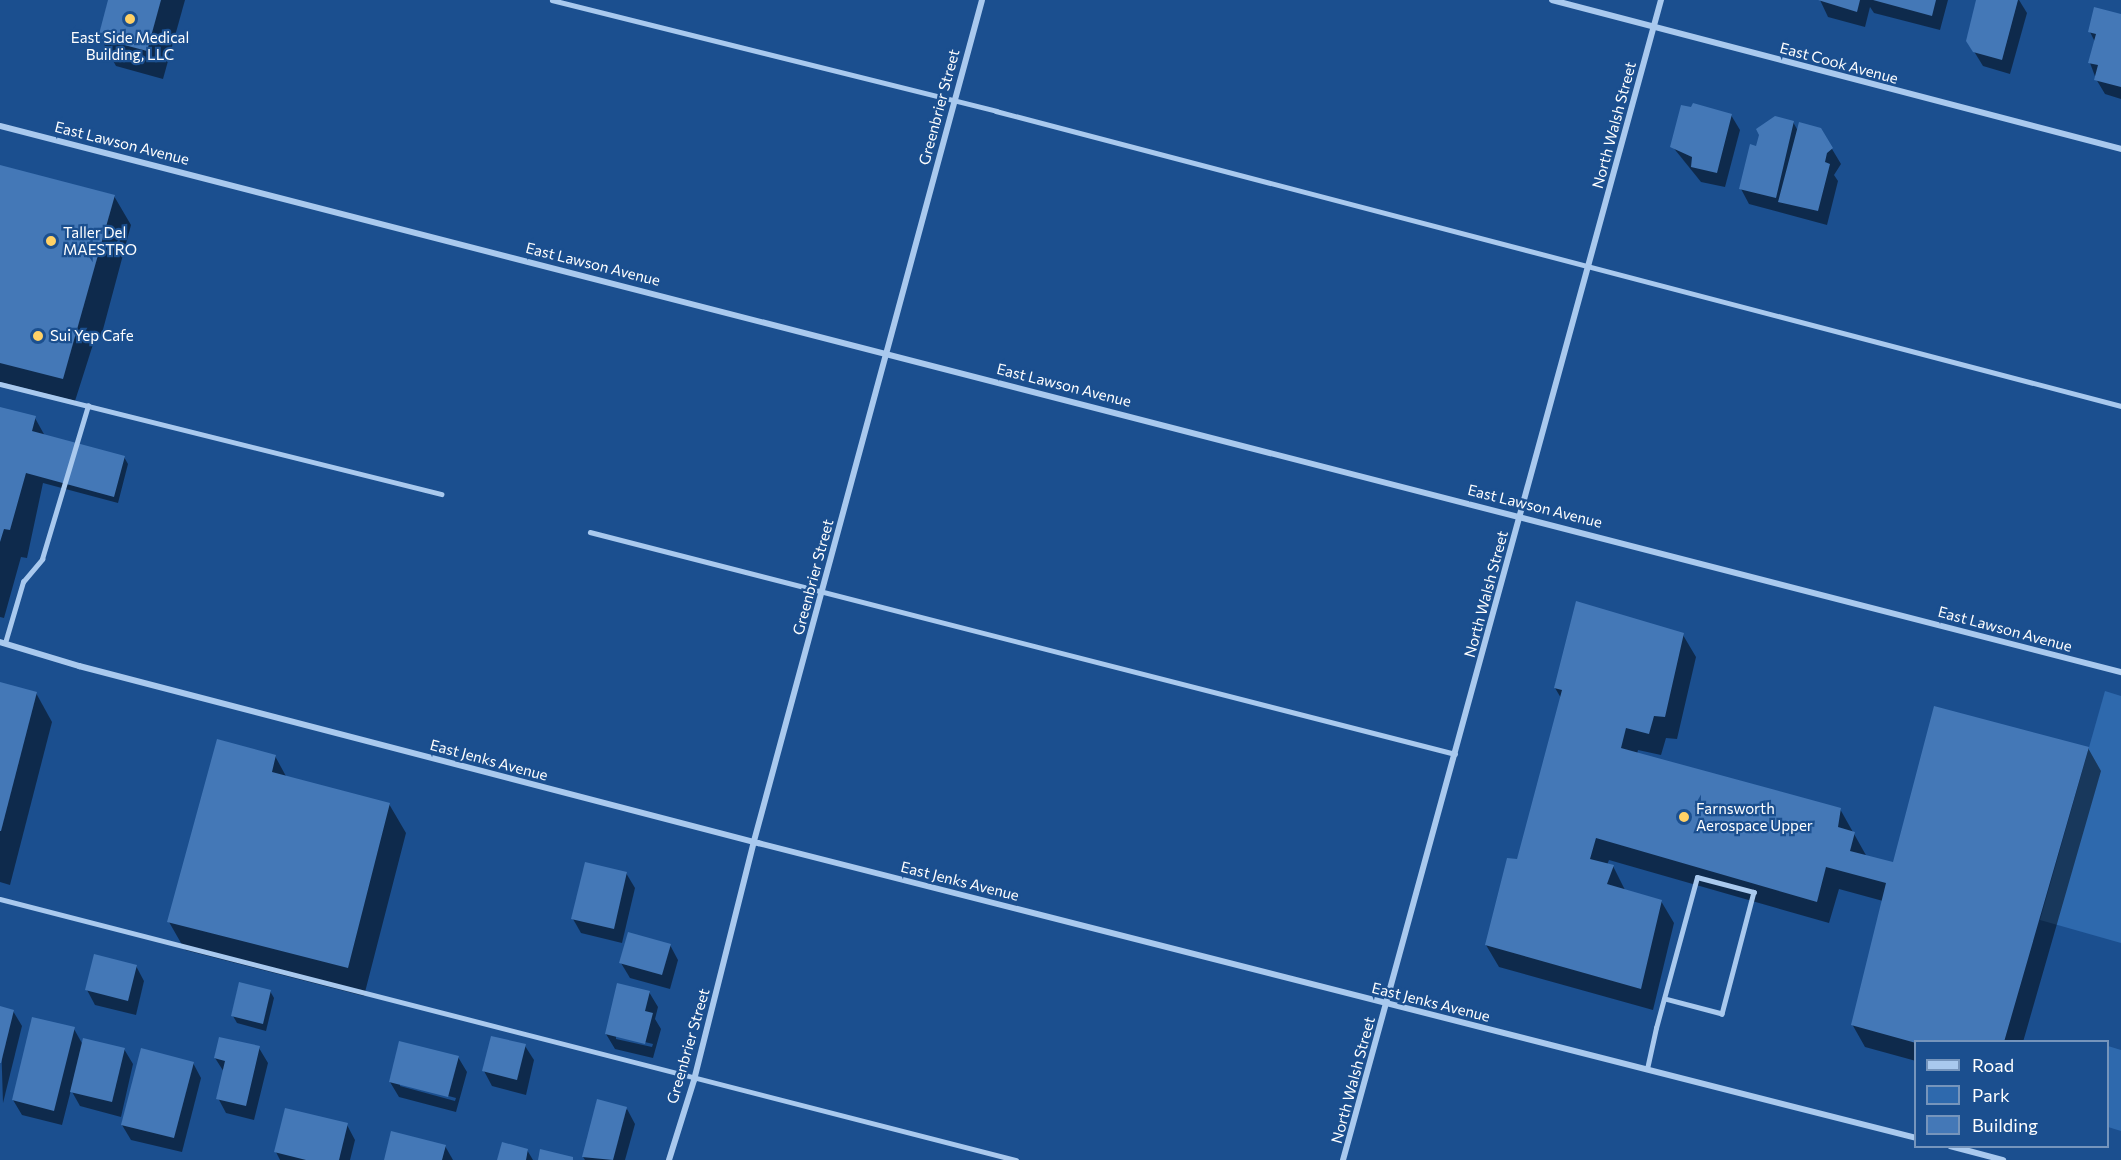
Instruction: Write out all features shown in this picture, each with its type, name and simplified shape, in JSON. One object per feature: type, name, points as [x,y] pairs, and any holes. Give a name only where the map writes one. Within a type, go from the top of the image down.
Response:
[{"type":"street","name":"Greenbrier Street","points":[[669,1160],[694,1080],[754,841],[952,100],[982,0]]},
{"type":"street","name":"East Cook Avenue","points":[[1552,0],[2121,149]]},
{"type":"street","name":"North Walsh Street","points":[[1343,1160],[1661,0]]},
{"type":"street","name":"East Lawson Avenue","points":[[0,126],[1520,514],[2121,672]]},
{"type":"street","name":"East Jenks Avenue","points":[[2,642],[79,666],[754,841],[1914,1137]]},
{"type":"street","points":[[1958,1148],[2003,1160]]},
{"type":"lane","points":[[552,0],[952,100],[1587,269],[2121,405]]},
{"type":"lane","points":[[0,384],[442,494]]},
{"type":"lane","points":[[2,642],[23,582],[42,559],[87,406]]},
{"type":"lane","points":[[590,532],[1455,754]]},
{"type":"lane","points":[[1647,1069],[1665,999],[1697,877],[1754,891],[1722,1014],[1665,999]]},
{"type":"lane","points":[[0,899],[694,1080],[1016,1160]]},
{"type":"green space","points":[[2105,691],[2121,696],[2121,943],[2040,920]]},
{"type":"green space","points":[[2109,1046],[2121,1050],[2121,1131],[2109,1127]]},
{"type":"building","name":"East Side Medical Building, LLC","points":[[108,0],[161,0],[147,51],[98,38]]},
{"type":"building","points":[[1818,0],[1860,0],[1857,12]]},
{"type":"building","points":[[1873,0],[1936,0],[1932,16]]},
{"type":"building","points":[[1976,0],[2018,0],[2002,60],[1973,52],[1966,41]]},
{"type":"building","points":[[2094,7],[2121,14],[2121,87],[2094,80],[2098,65],[2088,63],[2096,34],[2088,32]]},
{"type":"building","points":[[1693,103],[1732,114],[1717,173],[1691,167],[1692,157],[1670,147],[1681,105],[1691,107]]},
{"type":"building","points":[[1775,116],[1794,121],[1776,198],[1739,189],[1750,144],[1756,146],[1759,135],[1756,129]]},
{"type":"building","points":[[1799,122],[1821,128],[1833,148],[1827,153],[1825,162],[1830,164],[1818,211],[1778,202]]},
{"type":"building","name":"Taller Del MAESTRO","points":[[0,165],[115,195],[63,379],[0,363]]},
{"type":"building","points":[[0,407],[36,416],[32,431],[125,456],[114,497],[26,473],[10,530],[4,529],[0,542]]},
{"type":"building","name":"Farnsworth Aerospace Upper","points":[[1576,601],[1684,633],[1665,717],[1654,716],[1649,734],[1626,728],[1621,748],[1841,808],[1838,827],[1855,832],[1850,851],[1893,862],[1934,706],[2089,747],[2005,1040],[1914,1040],[1914,1042],[1851,1025],[1886,883],[1826,867],[1817,902],[1596,838],[1590,859],[1614,865],[1607,884],[1662,900],[1641,989],[1485,945],[1507,858],[1517,859],[1562,690],[1554,688]]},
{"type":"building","points":[[0,682],[37,692],[1,831],[0,831]]},
{"type":"building","points":[[217,739],[276,755],[272,772],[390,803],[348,968],[167,922]]},
{"type":"building","points":[[585,862],[627,872],[614,929],[571,919]]},
{"type":"building","points":[[628,932],[671,944],[662,975],[619,963]]},
{"type":"building","points":[[94,954],[137,965],[128,1001],[85,990]]},
{"type":"building","points":[[239,982],[271,990],[263,1024],[231,1016]]},
{"type":"building","points":[[617,983],[650,991],[645,1011],[653,1013],[645,1044],[605,1034]]},
{"type":"building","points":[[0,1006],[14,1010],[1,1063],[0,1063]]},
{"type":"building","points":[[32,1017],[75,1027],[54,1111],[12,1100]]},
{"type":"building","points":[[491,1036],[526,1044],[517,1080],[482,1071]]},
{"type":"building","points":[[219,1037],[260,1046],[246,1106],[216,1099],[225,1061],[214,1058]]},
{"type":"building","points":[[83,1038],[125,1048],[112,1102],[70,1092]]},
{"type":"building","points":[[399,1041],[459,1056],[448,1097],[389,1082]]},
{"type":"building","points":[[141,1048],[194,1062],[174,1138],[121,1125]]},
{"type":"building","points":[[597,1099],[627,1107],[613,1160],[582,1157]]},
{"type":"building","points":[[285,1108],[348,1123],[339,1160],[306,1160],[274,1152]]},
{"type":"building","points":[[391,1131],[446,1145],[442,1160],[384,1160]]},
{"type":"building","points":[[502,1142],[528,1149],[526,1160],[497,1160]]},
{"type":"building","points":[[540,1149],[573,1157],[573,1160],[538,1160]]},
{"type":"place","name":"East Side Medical Building, LLC","points":[[130,19]]},
{"type":"place","name":"Taller Del MAESTRO","points":[[51,241]]},
{"type":"place","name":"Sui Yep Cafe","points":[[38,336]]},
{"type":"place","name":"Farnsworth Aerospace Upper","points":[[1684,817]]}]
